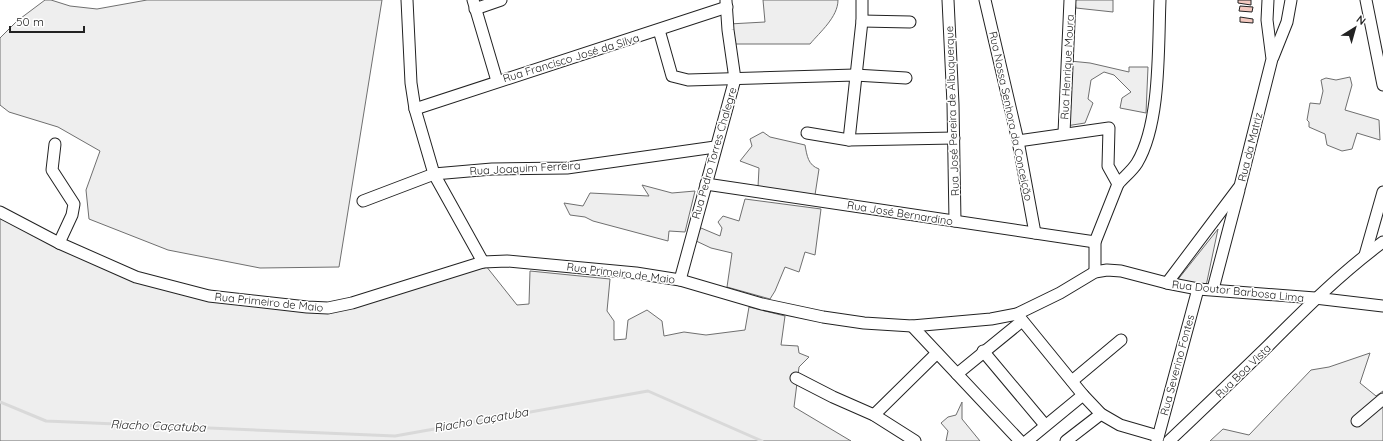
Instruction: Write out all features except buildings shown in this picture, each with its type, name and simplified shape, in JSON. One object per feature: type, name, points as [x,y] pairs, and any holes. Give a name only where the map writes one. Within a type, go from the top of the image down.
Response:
[{"type":"street","points":[[407,0],[411,83],[415,109],[434,174],[483,262]]},
{"type":"street","points":[[496,81],[474,4],[501,0]]},
{"type":"street","points":[[849,140],[862,21],[862,0]]},
{"type":"street","name":"Rua José Pereira de Albuquerque","points":[[948,0],[954,138],[955,221]]},
{"type":"street","name":"Rua Nossa Senhora da Conceição","points":[[985,0],[1018,141],[1035,233]]},
{"type":"street","name":"Rua Henrique Moura","points":[[1064,134],[1070,0]]},
{"type":"street","points":[[1095,272],[1095,242],[1118,184],[1136,166],[1148,140],[1155,100],[1160,0]]},
{"type":"street","name":"Rua da Matriz","points":[[1268,0],[1268,20],[1272,59]]},
{"type":"street","name":"Rua da Matriz","points":[[1167,283],[1240,186],[1272,59],[1287,22],[1291,0]]},
{"type":"street","points":[[1366,0],[1383,85]]},
{"type":"street","name":"Rua Francisco José da Silva","points":[[415,109],[496,81],[659,30],[726,4]]},
{"type":"street","name":"Rua Pedro Torres Chalegre","points":[[680,280],[715,147],[735,79],[726,4]]},
{"type":"street","points":[[1268,20],[1287,22]]},
{"type":"street","points":[[862,21],[910,22]]},
{"type":"street","points":[[659,30],[671,73],[674,78],[688,80],[855,75],[906,78]]},
{"type":"street","points":[[1018,141],[1106,127],[1109,128],[1108,166],[1118,184]]},
{"type":"street","points":[[807,133],[849,140],[954,138]]},
{"type":"street","points":[[55,144],[52,170],[69,194],[74,204],[72,215],[58,243]]},
{"type":"street","name":"Rua Joaquim Ferreira","points":[[364,202],[434,174],[492,170],[567,168],[715,147]]},
{"type":"street","name":"Rua José Bernardino","points":[[706,184],[1095,242]]},
{"type":"street","points":[[1213,289],[1240,186]]},
{"type":"street","points":[[1365,255],[1383,192]]},
{"type":"street","name":"Rua Primeiro de Maio","points":[[0,212],[58,243],[136,277],[209,296],[307,307],[328,308],[352,303],[483,262],[507,261],[599,269],[680,280],[762,304],[824,317],[864,323],[912,326],[1019,317],[1095,272]]},
{"type":"street","name":"Rua Boa Vista","points":[[1169,441],[1233,380],[1315,298],[1365,255],[1383,242]]},
{"type":"street","name":"Rua Doutor Barbosa Lima","points":[[1095,272],[1114,270],[1198,289],[1315,298],[1383,306]]},
{"type":"street","name":"Rua Severino Fontes","points":[[1157,439],[1198,289]]},
{"type":"street","points":[[957,374],[983,352],[1019,317],[1072,382],[1101,414],[1120,425],[1157,439]]},
{"type":"street","points":[[912,326],[1020,441]]},
{"type":"street","points":[[1072,382],[1121,340]]},
{"type":"street","points":[[983,352],[1045,425]]},
{"type":"street","points":[[874,415],[937,354]]},
{"type":"street","points":[[796,378],[833,398],[874,415],[916,441]]},
{"type":"street","points":[[1027,441],[1083,395]]},
{"type":"street","points":[[1357,421],[1383,399]]},
{"type":"street","points":[[1066,441],[1101,414]]},
{"type":"shaded area","points":[[45,0],[51,0],[70,6],[97,9],[147,0],[382,0],[339,267],[260,268],[168,250],[89,219],[86,190],[100,151],[58,127],[9,112],[0,105],[0,38],[17,21]]},
{"type":"shaded area","points":[[763,0],[838,0],[832,18],[810,44],[731,44],[729,24],[765,22]]},
{"type":"shaded area","points":[[1075,0],[1113,0],[1113,12],[1076,8]]},
{"type":"shaded area","points":[[1070,61],[1090,63],[1129,72],[1129,67],[1148,67],[1146,113],[1120,108],[1122,98],[1131,92],[1114,75],[1104,72],[1091,80],[1088,99],[1093,103],[1085,123],[1066,126]]},
{"type":"shaded area","points":[[1350,77],[1352,85],[1345,110],[1379,120],[1380,140],[1357,133],[1352,149],[1342,151],[1327,145],[1325,134],[1309,127],[1309,122],[1307,120],[1310,103],[1320,104],[1323,91],[1321,80],[1326,78],[1336,80]]},
{"type":"shaded area","points":[[763,132],[770,137],[805,145],[810,163],[819,169],[815,195],[758,187],[759,168],[740,161],[752,146],[750,139]]},
{"type":"shaded area","points":[[642,185],[672,193],[695,191],[685,232],[669,231],[668,241],[593,221],[585,217],[570,215],[564,203],[583,206],[590,193],[649,196]]},
{"type":"shaded area","points":[[745,199],[821,209],[815,255],[805,252],[799,272],[785,267],[770,299],[727,287],[732,253],[711,248],[694,240],[701,228],[720,236],[722,228],[718,222],[723,216],[739,221]]},
{"type":"shaded area","points":[[0,216],[108,270],[218,298],[322,311],[482,261],[517,305],[529,304],[530,271],[610,279],[607,311],[614,321],[614,340],[626,339],[628,320],[647,310],[662,321],[664,336],[684,332],[706,335],[745,330],[749,307],[785,316],[781,345],[798,346],[799,353],[809,357],[799,367],[794,407],[851,441],[0,441]]},
{"type":"shaded area","points":[[1218,229],[1206,286],[1176,282]]},
{"type":"shaded area","points":[[1370,353],[1360,383],[1376,396],[1383,391],[1383,441],[1210,441],[1223,429],[1249,435],[1311,370],[1329,367]]},
{"type":"shaded area","points":[[962,402],[962,419],[980,441],[946,441],[948,431],[941,423],[948,417],[956,415]]},
{"type":"waterway","name":"Riacho Caçatuba","points":[[0,402],[46,421],[395,436],[648,391],[762,441]]}]
